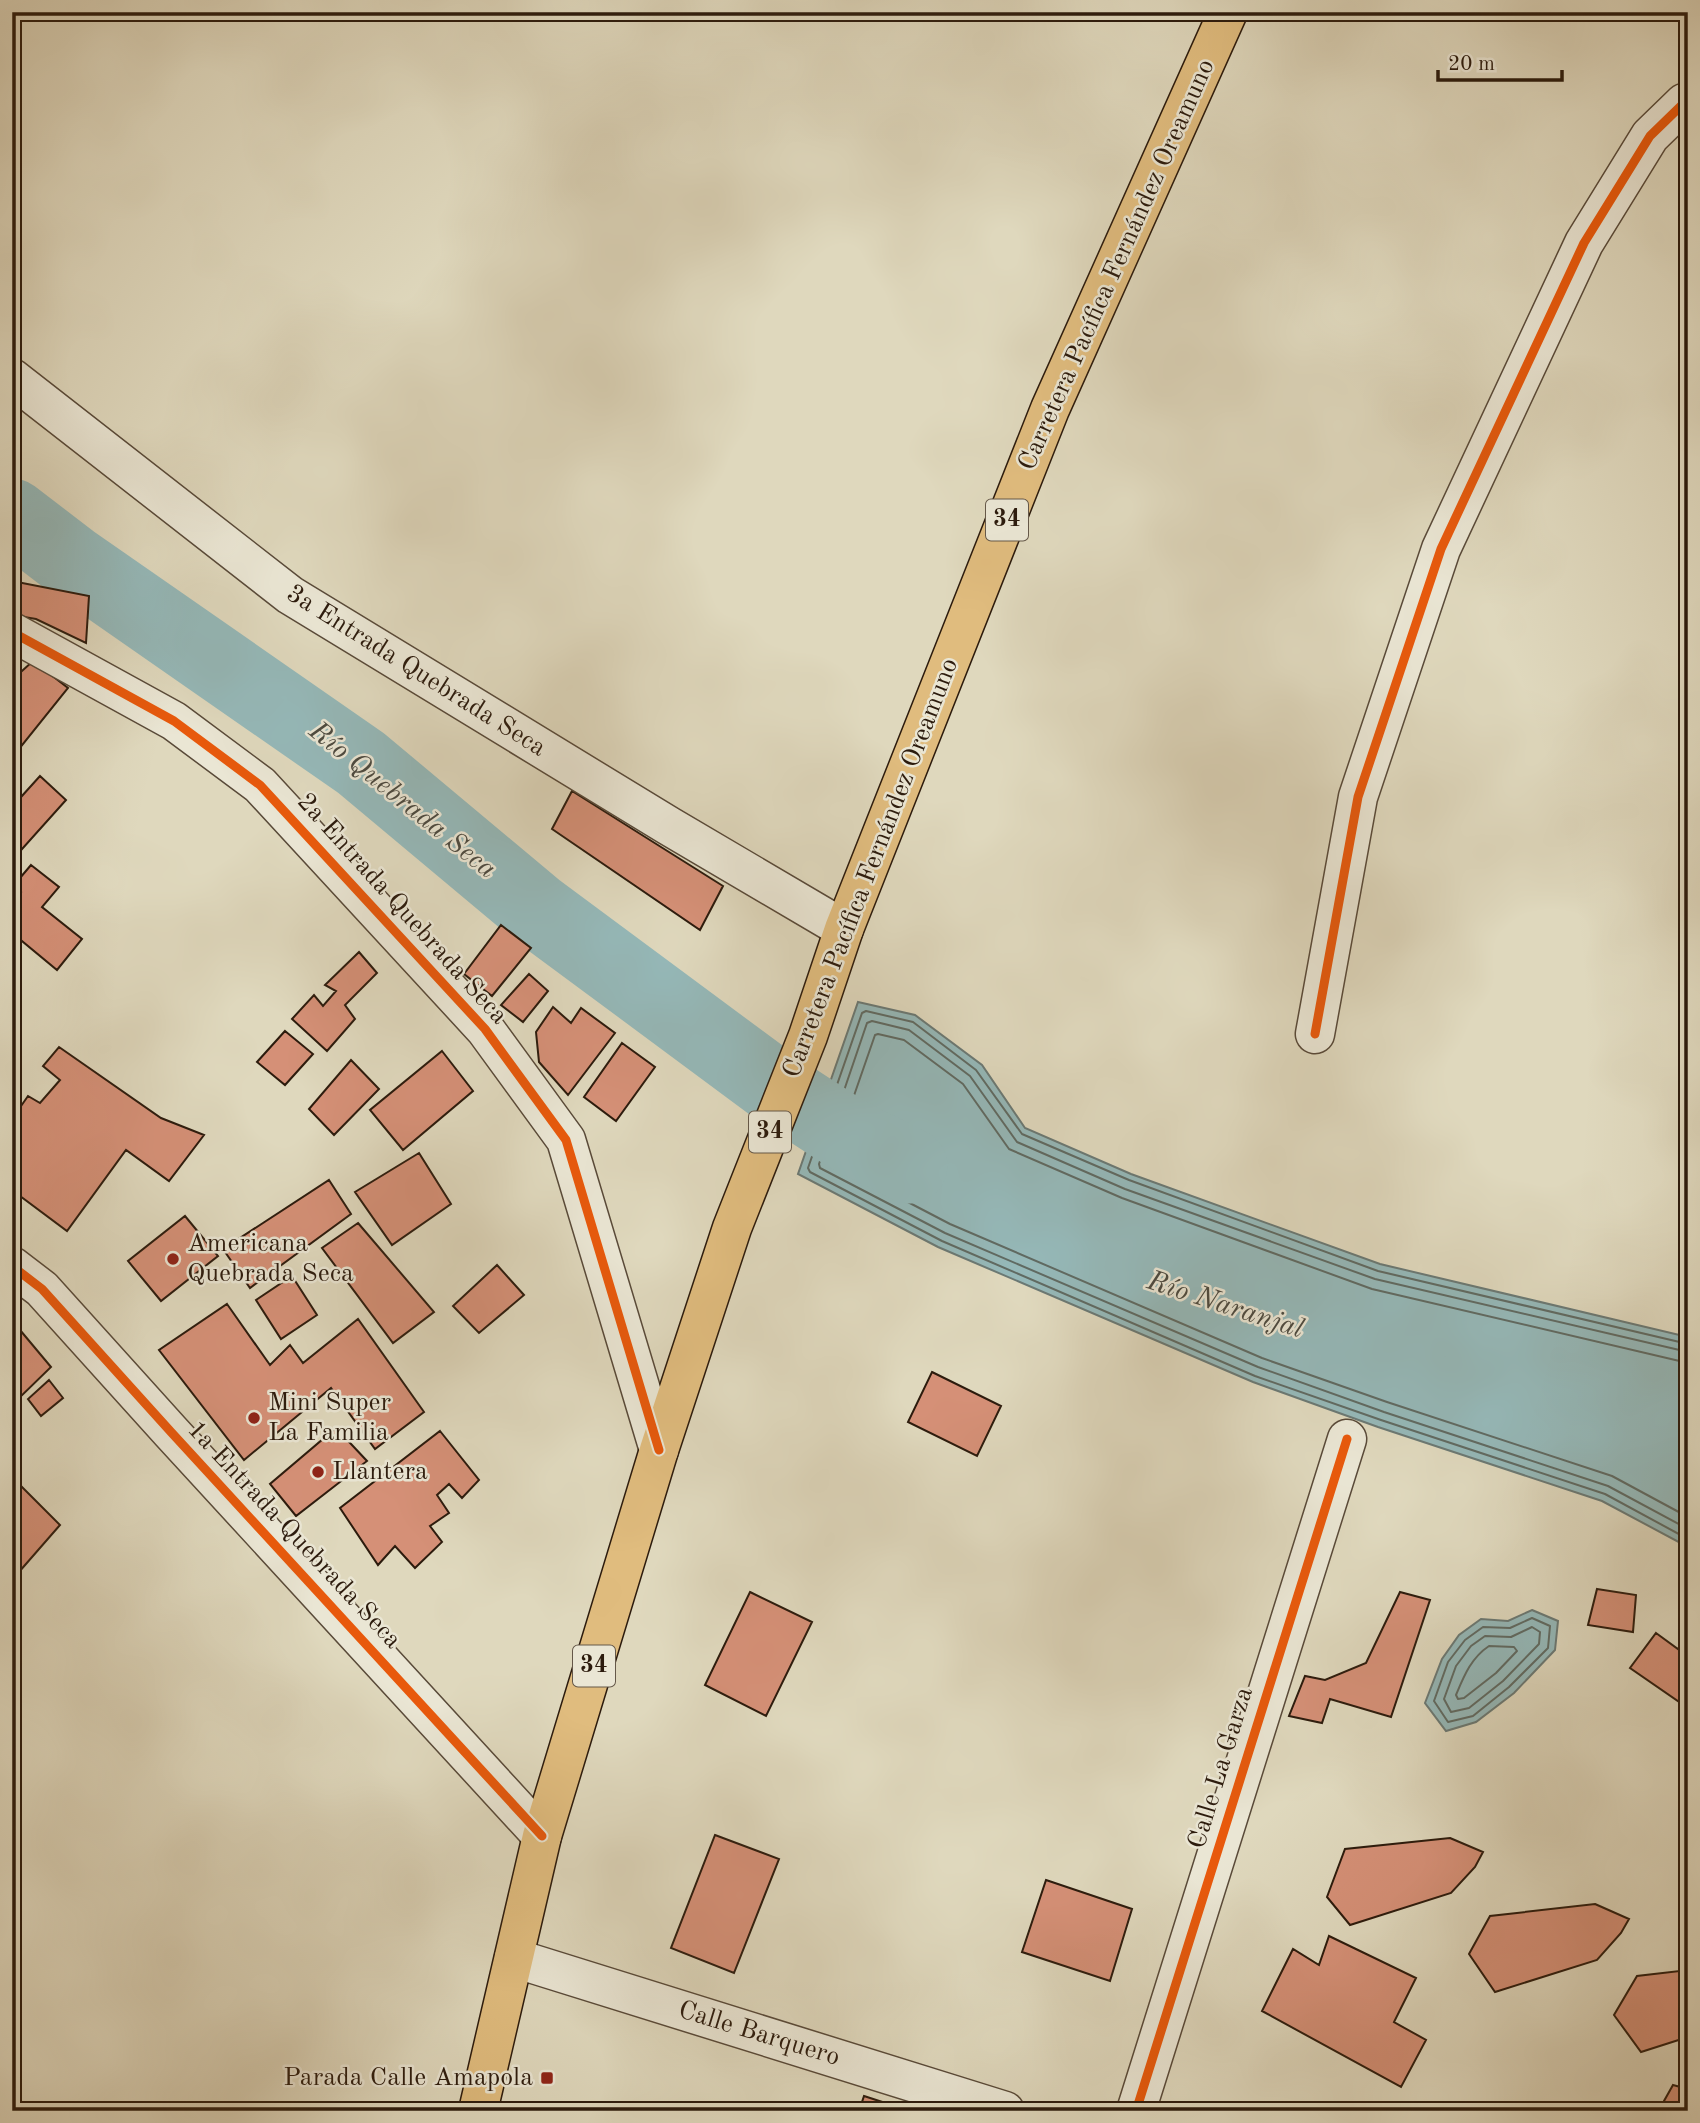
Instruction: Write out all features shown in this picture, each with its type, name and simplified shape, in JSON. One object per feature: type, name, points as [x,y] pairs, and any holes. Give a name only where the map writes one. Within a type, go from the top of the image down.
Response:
[{"type":"highway","name":"Carretera Pacífica Fernández Oreamuno","points":[[478,2111],[542,1836],[659,1450],[732,1228],[807,1036],[844,929],[1051,410],[1228,12]]},
{"type":"street","points":[[1315,1034],[1358,797],[1441,549],[1584,243],[1650,136],[1684,103],[1688,103]]},
{"type":"street","name":"3a Entrada Quebrada Seca","points":[[12,378],[290,595],[668,826],[844,929]]},
{"type":"street","name":"2a Entrada Quebrada Seca","points":[[12,632],[174,721],[260,785],[485,1029],[566,1140],[659,1450]]},
{"type":"street","name":"1a Entrada Quebrada Seca","points":[[12,1266],[43,1289],[542,1836]]},
{"type":"street","name":"Calle La Garza","points":[[1136,2111],[1347,1439]]},
{"type":"street","name":"Calle Barquero","points":[[514,1958],[1005,2111]]},
{"type":"water","name":"Río Naranjal","points":[[858,1002],[915,1015],[982,1065],[1025,1128],[1131,1174],[1380,1264],[1688,1337],[1688,1547],[1602,1501],[1378,1427],[1253,1382],[938,1247],[798,1174]]},
{"type":"water","points":[[1532,1610],[1558,1621],[1555,1650],[1514,1693],[1476,1722],[1446,1731],[1425,1703],[1442,1659],[1459,1635],[1481,1619],[1508,1621]]},
{"type":"building","points":[[12,581],[89,596],[86,643],[36,619],[12,615]]},
{"type":"building","points":[[33,661],[68,688],[15,754],[12,751],[12,680]]},
{"type":"building","points":[[40,776],[66,800],[14,858],[12,807]]},
{"type":"building","points":[[572,791],[723,886],[700,930],[552,829]]},
{"type":"building","points":[[31,865],[59,887],[42,907],[82,939],[57,970],[17,937],[12,943],[12,904],[21,892],[14,885]]},
{"type":"building","points":[[501,925],[531,948],[492,996],[464,974]]},
{"type":"building","points":[[359,952],[377,973],[345,1005],[355,1019],[327,1051],[292,1019],[314,995],[323,1006],[336,991],[325,985]]},
{"type":"building","points":[[529,974],[548,991],[523,1022],[501,1005]]},
{"type":"building","points":[[553,1007],[571,1023],[581,1008],[615,1033],[568,1095],[539,1062],[536,1032]]},
{"type":"building","points":[[285,1031],[313,1054],[285,1085],[257,1062]]},
{"type":"building","points":[[622,1043],[655,1067],[616,1121],[584,1097]]},
{"type":"building","points":[[59,1047],[161,1118],[204,1135],[169,1181],[126,1150],[67,1231],[12,1190],[12,1160],[15,1157],[12,1156],[12,1119],[28,1096],[40,1103],[60,1080],[43,1066]]},
{"type":"building","points":[[442,1051],[473,1091],[403,1150],[370,1110]]},
{"type":"building","points":[[351,1060],[379,1089],[334,1135],[309,1109]]},
{"type":"building","points":[[419,1153],[451,1204],[392,1245],[355,1192]]},
{"type":"building","points":[[329,1180],[351,1214],[250,1288],[223,1249]]},
{"type":"building","name":"Americana Quebrada Seca","points":[[185,1216],[218,1256],[161,1301],[128,1261]]},
{"type":"building","points":[[358,1223],[434,1312],[393,1343],[322,1248]]},
{"type":"building","points":[[497,1265],[524,1295],[479,1333],[453,1306]]},
{"type":"building","points":[[292,1276],[317,1315],[281,1339],[256,1300]]},
{"type":"building","points":[[227,1304],[270,1365],[290,1345],[303,1363],[358,1319],[424,1412],[375,1449],[331,1388],[244,1460],[159,1350]]},
{"type":"building","points":[[15,1324],[51,1367],[12,1405],[12,1327]]},
{"type":"building","points":[[932,1372],[1001,1406],[977,1456],[908,1422]]},
{"type":"building","points":[[49,1380],[63,1398],[41,1416],[28,1399]]},
{"type":"building","name":"Llantera","points":[[336,1428],[367,1461],[296,1516],[270,1484]]},
{"type":"building","points":[[440,1431],[479,1480],[462,1498],[449,1484],[437,1495],[449,1513],[430,1526],[442,1542],[415,1568],[395,1546],[378,1565],[340,1508]]},
{"type":"building","points":[[14,1479],[60,1525],[12,1580],[12,1481]]},
{"type":"building","points":[[1597,1589],[1636,1595],[1633,1632],[1588,1625]]},
{"type":"building","points":[[750,1592],[812,1622],[766,1716],[705,1685]]},
{"type":"building","points":[[1400,1592],[1430,1600],[1391,1717],[1330,1699],[1322,1723],[1289,1716],[1305,1676],[1325,1680],[1366,1663]]},
{"type":"building","points":[[1656,1633],[1678,1649],[1688,1636],[1688,1708],[1630,1668]]},
{"type":"building","points":[[715,1835],[779,1859],[734,1973],[671,1948]]},
{"type":"building","points":[[1450,1838],[1483,1852],[1475,1867],[1451,1893],[1350,1925],[1327,1897],[1345,1849]]},
{"type":"building","points":[[1046,1880],[1132,1909],[1110,1981],[1022,1952]]},
{"type":"building","points":[[1595,1904],[1629,1919],[1621,1933],[1597,1960],[1495,1992],[1469,1954],[1490,1916]]},
{"type":"building","points":[[1329,1936],[1416,1978],[1394,2022],[1426,2040],[1401,2087],[1262,2011],[1293,1949],[1319,1965]]},
{"type":"building","points":[[1688,1970],[1688,2037],[1641,2052],[1614,2015],[1637,1976]]},
{"type":"building","points":[[1673,2085],[1688,2089],[1688,2111],[1679,2111],[1664,2101]]},
{"type":"building","points":[[864,2096],[910,2111],[859,2111]]},
{"type":"waterway","name":"Río Quebrada Seca","points":[[12,516],[72,562],[361,763],[538,911],[785,1094],[845,1133],[910,1166]]},
{"type":"cycle path","points":[[1315,1034],[1358,797],[1441,549],[1584,243],[1650,136],[1684,103],[1688,103]]},
{"type":"cycle path","points":[[12,632],[174,721],[260,785],[485,1029],[566,1140],[659,1450]]},
{"type":"cycle path","points":[[12,1266],[42,1289],[542,1836]]},
{"type":"cycle path","points":[[1136,2111],[1347,1439]]},
{"type":"place","name":"Americana Quebrada Seca","points":[[173,1259]]},
{"type":"place","name":"Mini Super La Familia","points":[[254,1418]]},
{"type":"place","name":"Llantera","points":[[318,1472]]},
{"type":"place","name":"Parada Calle Amapola","points":[[547,2078]]}]
